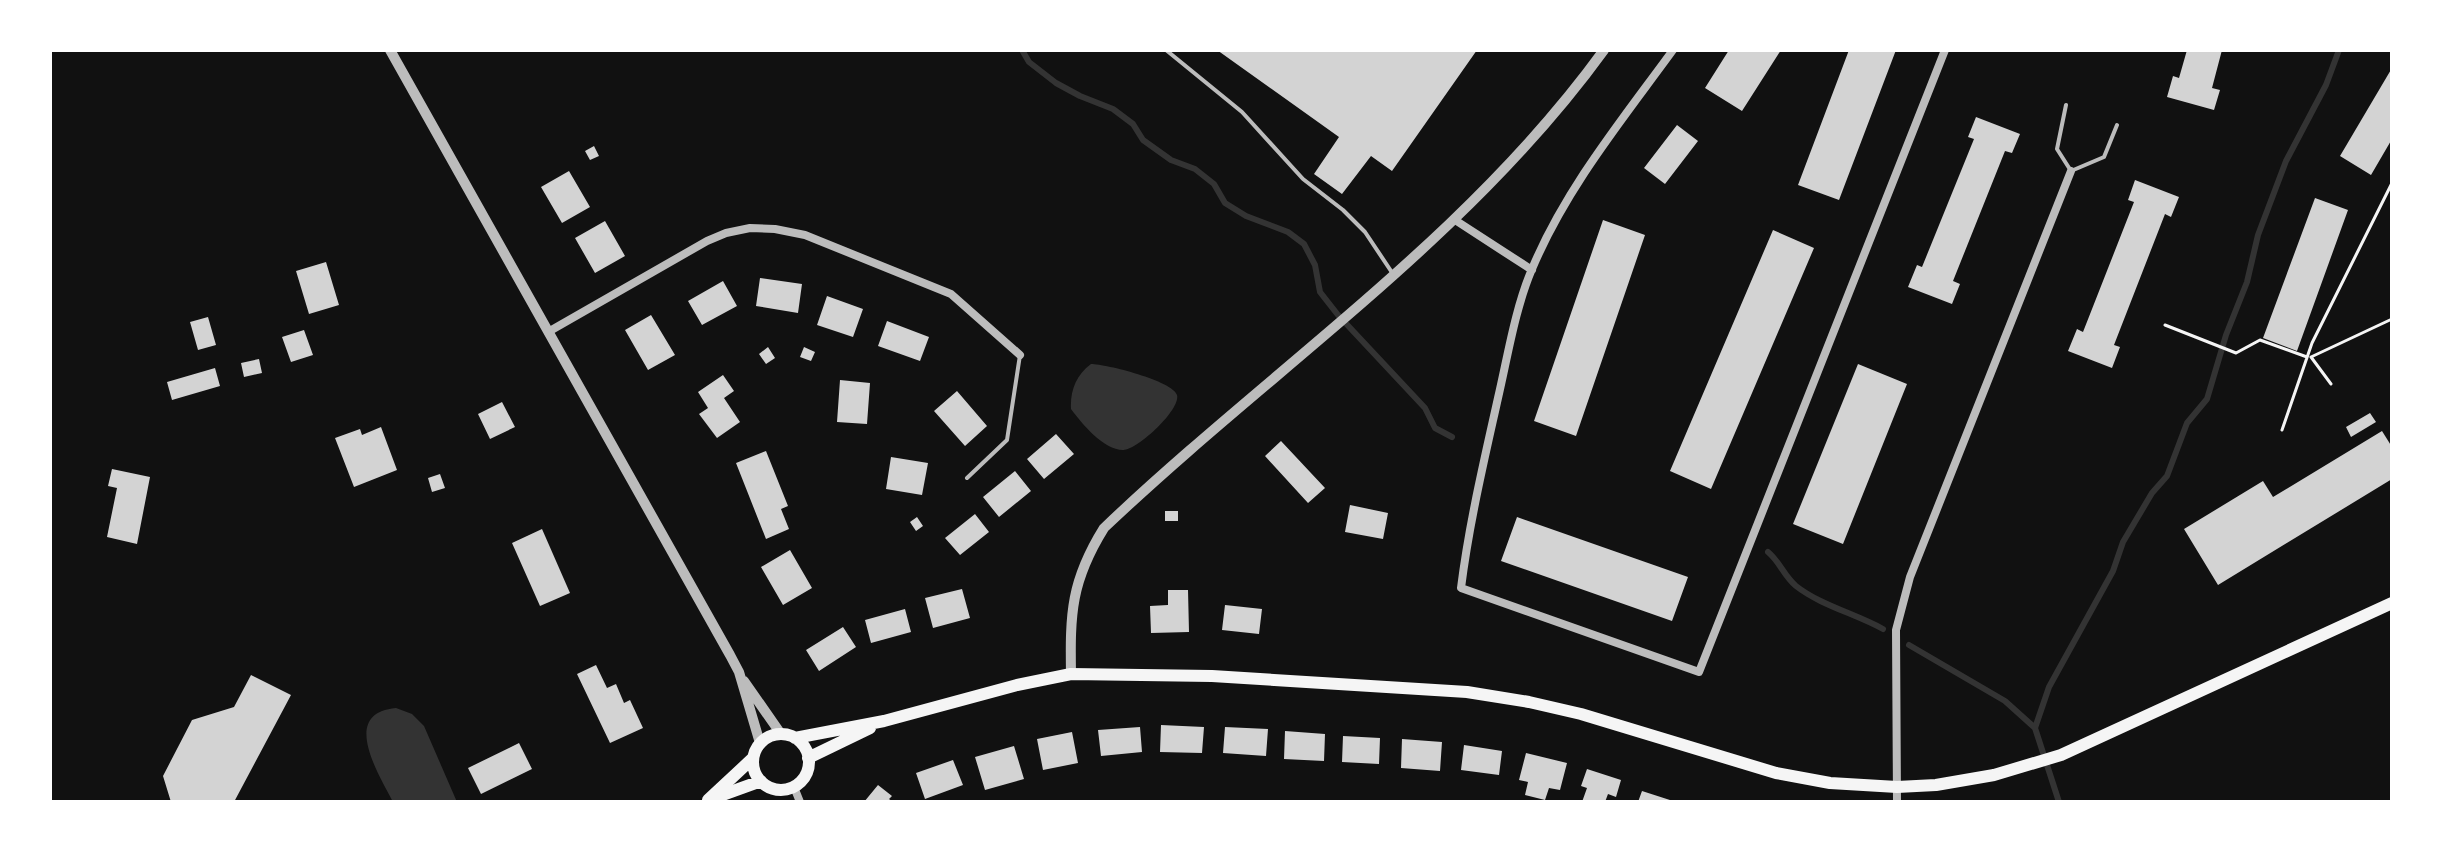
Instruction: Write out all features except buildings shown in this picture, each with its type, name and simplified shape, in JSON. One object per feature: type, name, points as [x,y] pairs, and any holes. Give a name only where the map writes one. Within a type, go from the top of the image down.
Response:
[{"type":"main road","points":[[795,738],[884,721],[1017,685],[1071,674],[1212,676],[1467,692],[1529,702],[1581,714],[1776,773],[1830,783],[1897,787],[1966,781],[2061,755],[2392,603]]},
{"type":"main road","points":[[808,758],[884,721]]},
{"type":"main road","points":[[706,801],[753,758],[760,743],[770,737],[781,734],[801,743],[808,758],[807,771],[794,787],[776,790],[761,781],[754,771],[753,758]]},
{"type":"main road","points":[[706,801],[761,781]]},
{"type":"street","points":[[390,50],[739,672],[781,734]]},
{"type":"street","points":[[1071,674],[1070,626],[1075,590],[1086,557],[1104,528],[1455,220],[1529,142],[1604,50]]},
{"type":"street","points":[[1673,50],[1596,154],[1565,204],[1532,270],[1511,342],[1467,538],[1461,588],[1699,672],[1945,50]]},
{"type":"street","points":[[1897,802],[1895,659],[1900,608],[2071,171]]},
{"type":"street","points":[[1455,220],[1532,270]]},
{"type":"street","points":[[548,332],[707,241],[726,233],[763,228],[805,235],[951,294],[1020,355]]},
{"type":"street","points":[[739,672],[760,743]]},
{"type":"street","points":[[794,787],[800,802]]},
{"type":"lane","points":[[1166,50],[1242,112],[1303,179],[1343,210],[1365,232],[1394,276]]},
{"type":"lane","points":[[2066,105],[2057,149],[2071,171],[2104,157],[2117,125]]},
{"type":"lane","points":[[967,478],[1007,440],[1020,355]]},
{"type":"path","points":[[2282,430],[2309,356],[2392,183]]},
{"type":"path","points":[[2309,356],[2392,319]]},
{"type":"path","points":[[2165,325],[2236,353],[2260,340],[2309,356],[2331,384]]},
{"type":"shaded area","points":[[1091,364],[1124,370],[1164,384],[1177,395],[1172,410],[1156,428],[1129,449],[1108,446],[1087,429],[1071,409],[1075,384]]},
{"type":"shaded area","points":[[396,708],[412,714],[424,726],[457,802],[393,802],[373,761],[366,732],[370,721],[379,712]]},
{"type":"waterway","points":[[1022,50],[1029,62],[1056,83],[1113,109],[1133,124],[1143,140],[1171,160],[1195,169],[1214,184],[1225,203],[1246,216],[1288,232],[1304,244],[1315,265],[1320,292],[1425,408],[1435,428],[1452,437]]},
{"type":"waterway","points":[[2035,728],[2049,687],[2113,571],[2123,542],[2152,493],[2167,476],[2187,423],[2207,399],[2226,335],[2247,282],[2258,235],[2286,161],[2326,85],[2339,50]]},
{"type":"waterway","points":[[1768,552],[1792,582],[1806,593],[1883,629]]},
{"type":"waterway","points":[[1909,645],[2005,701],[2035,728],[2059,802]]}]
